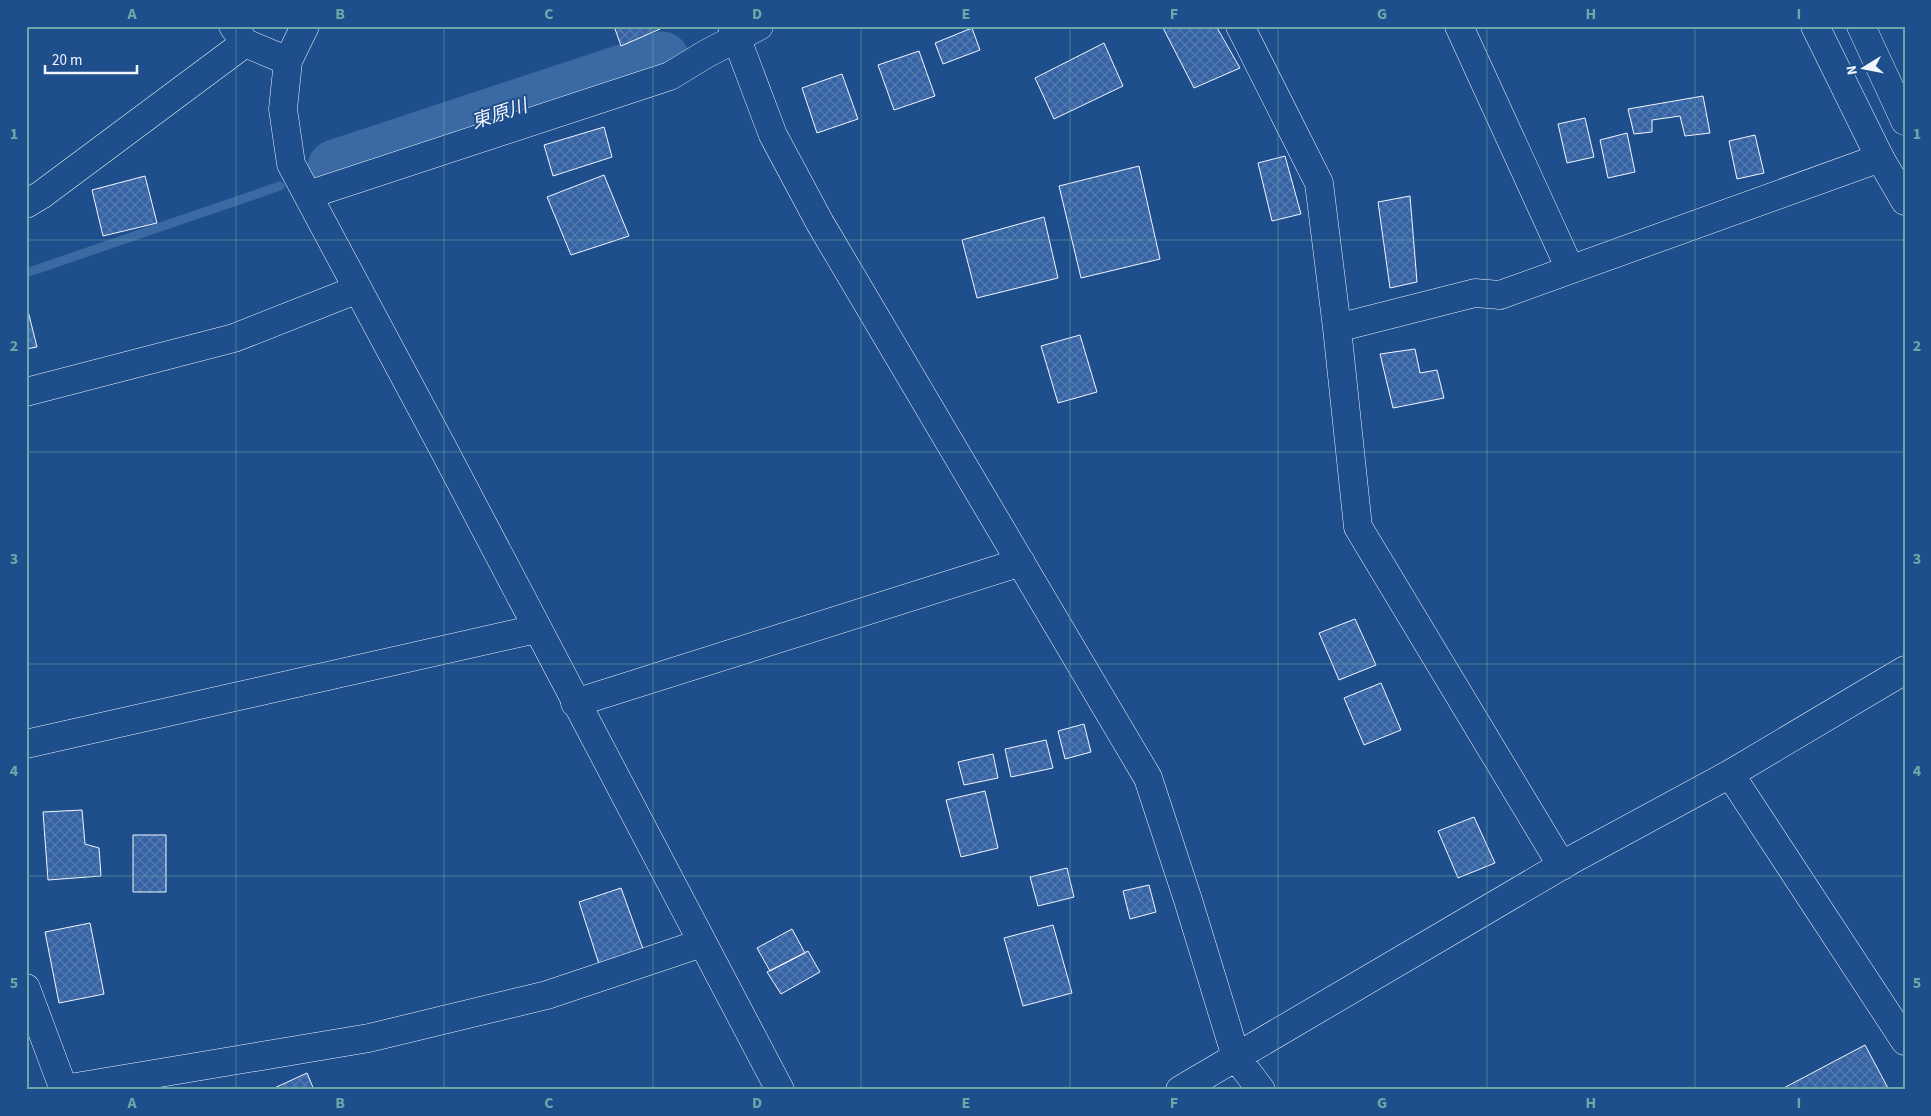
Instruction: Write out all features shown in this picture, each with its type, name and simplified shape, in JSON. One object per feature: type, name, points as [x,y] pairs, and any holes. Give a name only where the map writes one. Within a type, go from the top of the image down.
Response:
[{"type":"main road","points":[[305,26],[288,61],[283,109],[291,164],[780,1090]]},
{"type":"main road","points":[[1240,26],[1319,183],[1337,328],[1358,527],[1562,866]]},
{"type":"main road","points":[[1459,26],[1570,270]]},
{"type":"main road","points":[[1815,26],[1880,158],[1905,201]]},
{"type":"main road","points":[[1861,26],[1905,121]]},
{"type":"main road","points":[[308,195],[670,76],[742,30],[773,135],[820,223],[1148,778],[1236,1057],[1261,1090]]},
{"type":"main road","points":[[26,204],[41,195],[239,35],[288,61]]},
{"type":"main road","points":[[1337,328],[1475,293],[1500,296],[1880,158]]},
{"type":"main road","points":[[26,392],[234,338],[358,289]]},
{"type":"main road","points":[[575,703],[1020,562]]},
{"type":"main road","points":[[26,744],[536,629]]},
{"type":"main road","points":[[1180,1090],[1562,866],[1730,774],[1905,670]]},
{"type":"main road","points":[[1730,774],[1905,1042]]},
{"type":"main road","points":[[26,988],[64,1090],[369,1038],[547,995],[702,943]]},
{"type":"building","points":[[614,26],[659,26],[660,29],[621,46]]},
{"type":"building","points":[[1162,26],[1216,26],[1240,68],[1194,88]]},
{"type":"building","points":[[972,28],[980,50],[943,64],[935,43]]},
{"type":"building","points":[[1104,43],[1123,86],[1054,119],[1035,78]]},
{"type":"building","points":[[919,51],[935,96],[894,110],[878,65]]},
{"type":"building","points":[[842,74],[858,119],[817,133],[802,88]]},
{"type":"building","points":[[1703,96],[1710,133],[1685,136],[1680,116],[1652,120],[1652,132],[1634,134],[1628,109]]},
{"type":"building","points":[[1585,118],[1594,157],[1567,163],[1558,124]]},
{"type":"building","points":[[604,127],[612,157],[553,176],[544,145]]},
{"type":"building","points":[[1627,133],[1635,172],[1608,178],[1600,140]]},
{"type":"building","points":[[1755,135],[1764,173],[1737,179],[1729,141]]},
{"type":"building","points":[[1285,156],[1301,214],[1272,221],[1258,163]]},
{"type":"building","points":[[1139,166],[1160,259],[1081,278],[1059,186]]},
{"type":"building","points":[[604,175],[629,236],[571,255],[547,197]]},
{"type":"building","points":[[145,176],[157,223],[103,236],[92,190]]},
{"type":"building","points":[[1410,196],[1417,282],[1390,288],[1378,202]]},
{"type":"building","points":[[1044,217],[1058,278],[977,298],[962,240]]},
{"type":"building","points":[[26,303],[37,347],[26,349]]},
{"type":"building","points":[[1080,335],[1097,392],[1058,403],[1041,346]]},
{"type":"building","points":[[1415,349],[1420,373],[1437,370],[1444,398],[1393,408],[1380,354]]},
{"type":"building","points":[[1355,619],[1376,665],[1339,680],[1319,633]]},
{"type":"building","points":[[1381,683],[1401,730],[1364,745],[1344,698]]},
{"type":"building","points":[[1084,724],[1091,752],[1065,759],[1058,731]]},
{"type":"building","points":[[1046,740],[1053,768],[1011,777],[1005,749]]},
{"type":"building","points":[[993,754],[998,778],[964,785],[958,762]]},
{"type":"building","points":[[985,791],[998,848],[961,857],[946,800]]},
{"type":"building","points":[[82,810],[85,844],[99,848],[101,876],[48,880],[43,812]]},
{"type":"building","points":[[1474,817],[1495,863],[1458,878],[1438,831]]},
{"type":"building","points":[[133,835],[166,835],[166,892],[133,892]]},
{"type":"building","points":[[1067,868],[1074,897],[1038,906],[1030,877]]},
{"type":"building","points":[[1149,885],[1156,912],[1130,919],[1123,891]]},
{"type":"building","points":[[621,888],[643,949],[599,964],[579,902]]},
{"type":"building","points":[[90,923],[104,994],[59,1003],[45,932]]},
{"type":"building","points":[[1053,925],[1072,993],[1023,1006],[1004,938]]},
{"type":"building","points":[[792,929],[805,953],[770,971],[757,948]]},
{"type":"building","points":[[808,951],[820,972],[781,994],[767,972]]},
{"type":"building","points":[[1865,1045],[1889,1090],[1780,1090]]},
{"type":"building","points":[[307,1073],[314,1090],[270,1090]]},
{"type":"waterway","name":"東原川","points":[[335,167],[662,59]]},
{"type":"waterway","points":[[26,273],[280,186]]}]
